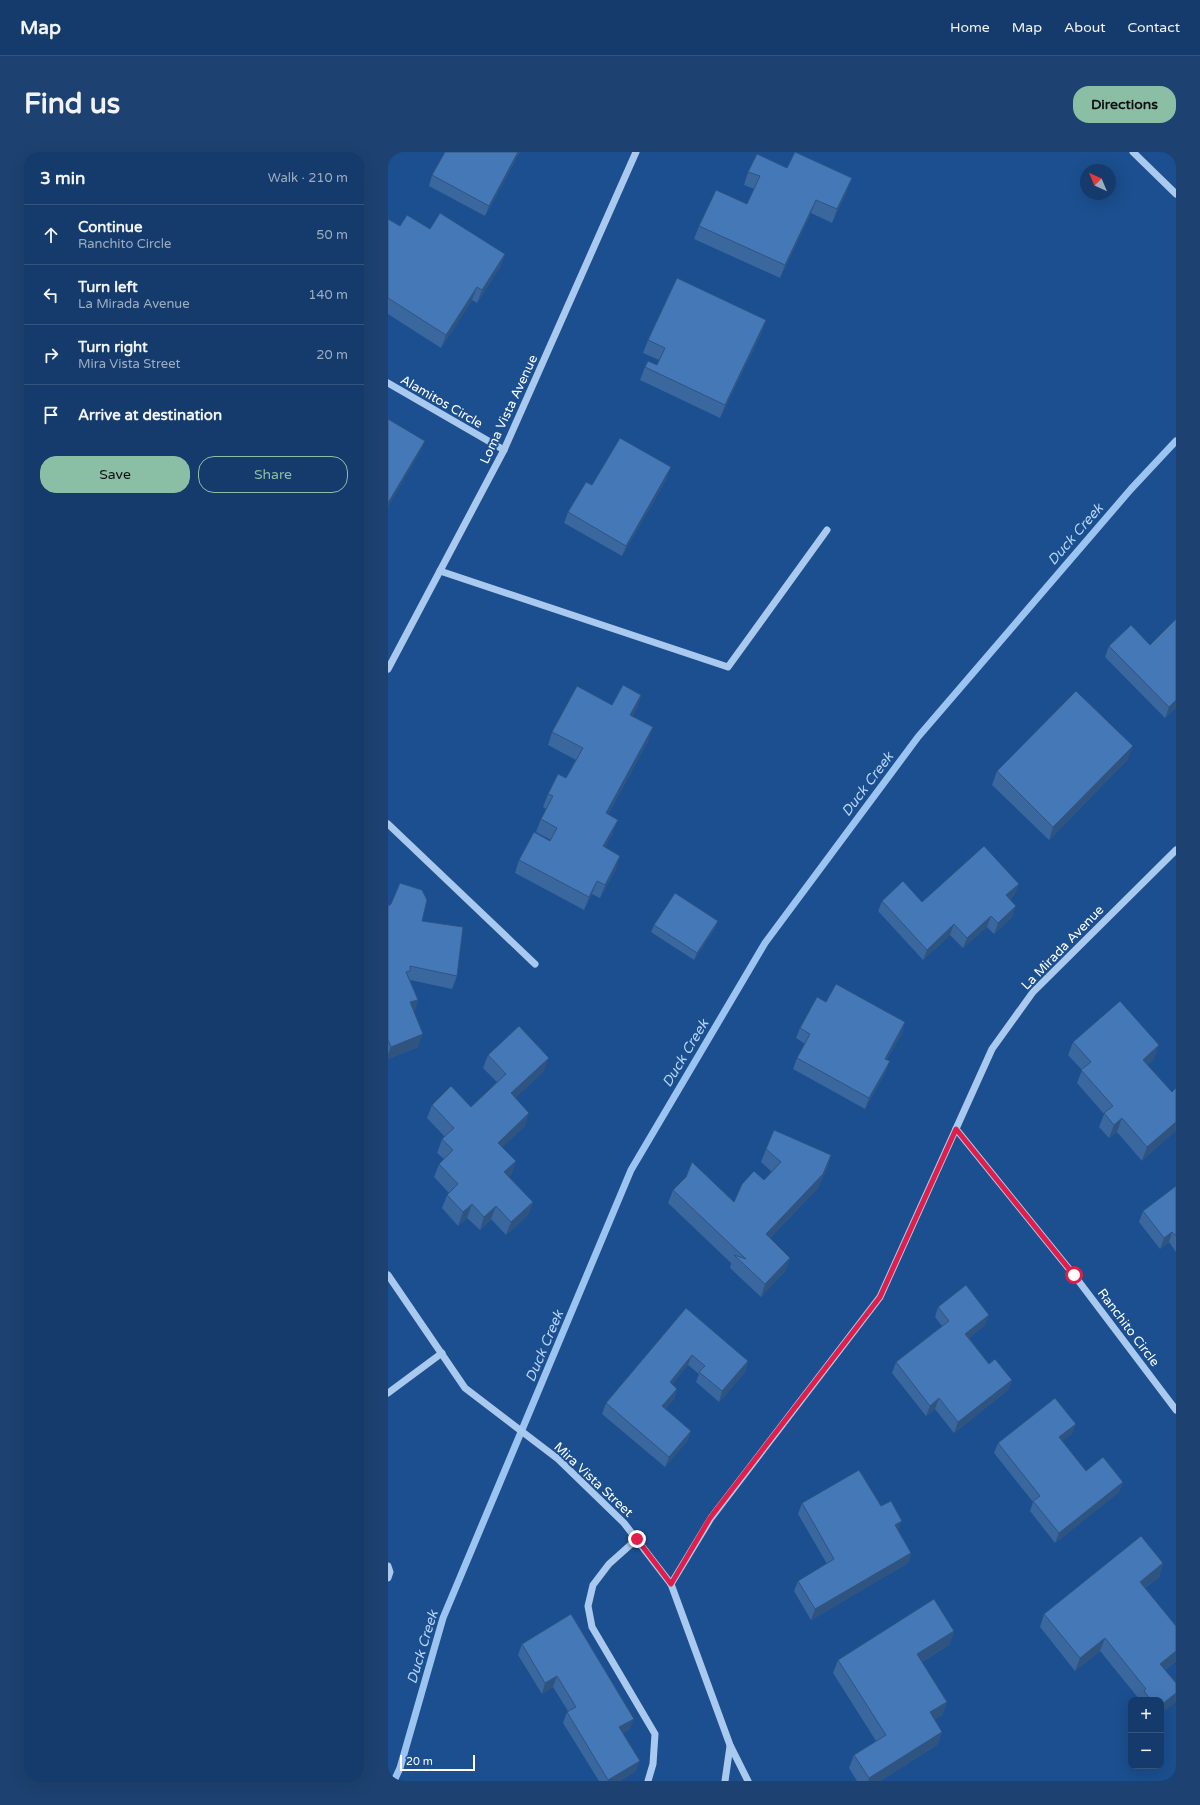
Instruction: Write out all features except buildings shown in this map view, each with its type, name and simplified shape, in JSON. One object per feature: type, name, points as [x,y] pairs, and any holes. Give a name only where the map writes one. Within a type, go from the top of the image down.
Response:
[{"type":"street","name":"Loma Vista Avenue","points":[[388,669],[504,450],[636,152]]},
{"type":"street","points":[[1133,152],[1176,194]]},
{"type":"street","name":"Alamitos Circle","points":[[388,384],[504,450]]},
{"type":"street","points":[[440,571],[728,666],[827,530]]},
{"type":"street","points":[[388,824],[535,964]]},
{"type":"street","name":"La Mirada Avenue","points":[[671,1584],[710,1518],[880,1297],[992,1049],[1033,992],[1176,850]]},
{"type":"street","name":"Ranchito Circle","points":[[956,1129],[1074,1275],[1176,1410]]},
{"type":"street","name":"Mira Vista Street","points":[[388,1275],[465,1388],[558,1459],[624,1523],[671,1584],[730,1745],[748,1781]]},
{"type":"street","points":[[388,1392],[442,1353]]},
{"type":"street","points":[[637,1539],[605,1569],[593,1585],[588,1606],[592,1627],[656,1734],[653,1764],[648,1781]]},
{"type":"street","points":[[388,1566],[390,1572],[388,1578]]},
{"type":"street","points":[[725,1781],[730,1745]]},
{"type":"waterway","name":"Duck Creek","points":[[394,1781],[400,1768],[443,1618],[631,1170],[765,943],[918,737],[1131,489],[1176,441]]},
{"type":"route","points":[[637,1539],[671,1584],[710,1518],[880,1297],[956,1129],[1074,1275]]}]
